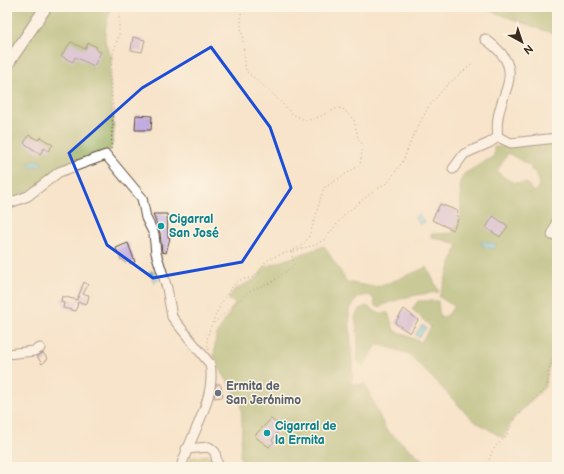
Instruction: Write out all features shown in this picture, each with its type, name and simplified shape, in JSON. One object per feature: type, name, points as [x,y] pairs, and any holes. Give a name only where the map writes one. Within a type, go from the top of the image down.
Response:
[{"type":"main road","points":[[7,65],[46,7]]},
{"type":"street","points":[[485,39],[496,47],[507,61],[510,80],[496,123],[498,137]]},
{"type":"street","points":[[498,137],[511,143],[557,138]]},
{"type":"street","points":[[453,170],[464,154],[489,143],[498,137]]},
{"type":"street","points":[[7,204],[28,196],[59,172],[106,155],[142,198],[146,218],[154,234],[156,253],[167,288],[172,317],[176,326],[210,364],[212,371],[204,410],[186,449],[181,467]]},
{"type":"street","points":[[552,235],[557,220]]},
{"type":"street","points":[[7,354],[34,351],[40,348]]},
{"type":"street","points":[[186,449],[209,447],[215,452],[218,467]]},
{"type":"path","points":[[106,155],[113,142],[113,109],[110,81],[112,57],[119,35],[119,7]]},
{"type":"path","points":[[241,7],[241,24],[246,71],[292,114],[305,120],[314,119],[338,108],[342,109],[354,120],[358,138],[362,145],[360,165],[324,188],[307,238],[290,252]]},
{"type":"path","points":[[207,340],[212,324],[229,290],[237,282],[245,278],[253,278],[261,266],[269,259],[315,245],[325,239],[344,216],[366,197],[390,181],[403,161],[413,136],[429,106],[448,84],[470,65]]},
{"type":"path","points":[[212,324],[248,292],[272,282],[294,265],[290,252]]},
{"type":"path","points":[[486,467],[491,454],[498,444],[505,438],[514,420],[546,387],[549,378],[549,370],[557,348]]},
{"type":"highlighted area","points":[[211,47],[270,127],[291,188],[242,262],[153,278],[107,245],[69,153],[142,88]]},
{"type":"green space","points":[[7,7],[111,7],[106,27],[105,39],[108,51],[112,57],[110,89],[114,127],[112,145],[109,152],[59,172],[7,204]]},
{"type":"green space","points":[[480,7],[557,7],[557,34],[542,30]]},
{"type":"green space","points":[[557,141],[557,344],[548,370],[545,387],[513,419],[503,438],[473,420],[409,354],[378,344],[363,366],[358,361],[358,336],[355,317],[359,310],[366,306],[378,313],[388,313],[394,330],[421,342],[431,327],[412,309],[418,301],[438,301],[440,318],[448,315],[454,306],[439,297],[458,244],[431,237],[431,234],[453,233],[461,216],[460,182],[464,174],[494,156],[494,147],[541,146],[530,166],[508,153],[497,171],[511,181],[527,183],[533,192],[538,187],[539,180],[536,174],[530,169],[545,143]]},
{"type":"green space","points":[[324,246],[347,282],[374,287],[389,283],[427,267],[439,292],[408,297],[379,307],[375,306],[374,299],[369,295],[358,297],[349,310],[353,378],[350,384],[365,384],[386,430],[427,463],[427,467],[243,467],[240,456],[242,428],[241,403],[218,366],[214,356],[216,336],[235,303],[228,299],[234,290],[257,278],[265,267]]},
{"type":"green space","points":[[210,455],[211,467],[191,467],[190,458]]},
{"type":"water","points":[[40,160],[42,165],[31,168],[29,163]]},
{"type":"water","points":[[419,214],[425,222],[420,225],[414,217]]},
{"type":"water","points":[[481,241],[496,244],[495,249],[484,247],[484,245],[481,244]]},
{"type":"water","points":[[152,271],[159,279],[154,283],[149,272]]},
{"type":"water","points":[[422,325],[426,328],[419,338],[415,335]]},
{"type":"building","points":[[133,37],[145,40],[142,52],[131,50]]},
{"type":"building","points":[[71,42],[85,49],[88,43],[97,47],[96,50],[101,52],[94,66],[75,57],[73,62],[61,56]]},
{"type":"building","points":[[136,115],[152,116],[151,130],[135,130]]},
{"type":"building","points":[[29,135],[38,140],[40,137],[53,145],[48,151],[44,148],[40,154],[24,143]]},
{"type":"building","points":[[440,204],[458,211],[456,215],[459,217],[453,230],[432,220]]},
{"type":"building","name":"Cigarral San José","points":[[153,214],[167,214],[168,237],[170,238],[166,253],[162,252],[160,233]]},
{"type":"building","points":[[493,216],[508,226],[500,237],[486,228]]},
{"type":"building","points":[[128,243],[135,262],[130,264],[129,261],[125,263],[123,259],[121,260],[116,248]]},
{"type":"building","points":[[84,282],[88,285],[83,294],[89,295],[87,304],[78,302],[76,311],[63,308],[64,303],[61,302],[62,296],[77,300]]},
{"type":"building","points":[[404,309],[418,320],[410,333],[395,323]]},
{"type":"building","points":[[43,353],[48,359],[42,364],[37,356]]},
{"type":"building","name":"Ermita de San Jerónimo","points":[[216,384],[220,384],[223,397],[214,398]]},
{"type":"building","name":"Cigarral de la Ermita","points":[[271,419],[282,427],[272,440],[274,442],[269,447],[254,436]]},
{"type":"place","name":"Cigarral San José","points":[[161,226]]},
{"type":"place","name":"Ermita de San Jerónimo","points":[[218,393]]},
{"type":"place","name":"Cigarral de la Ermita","points":[[267,433]]}]
